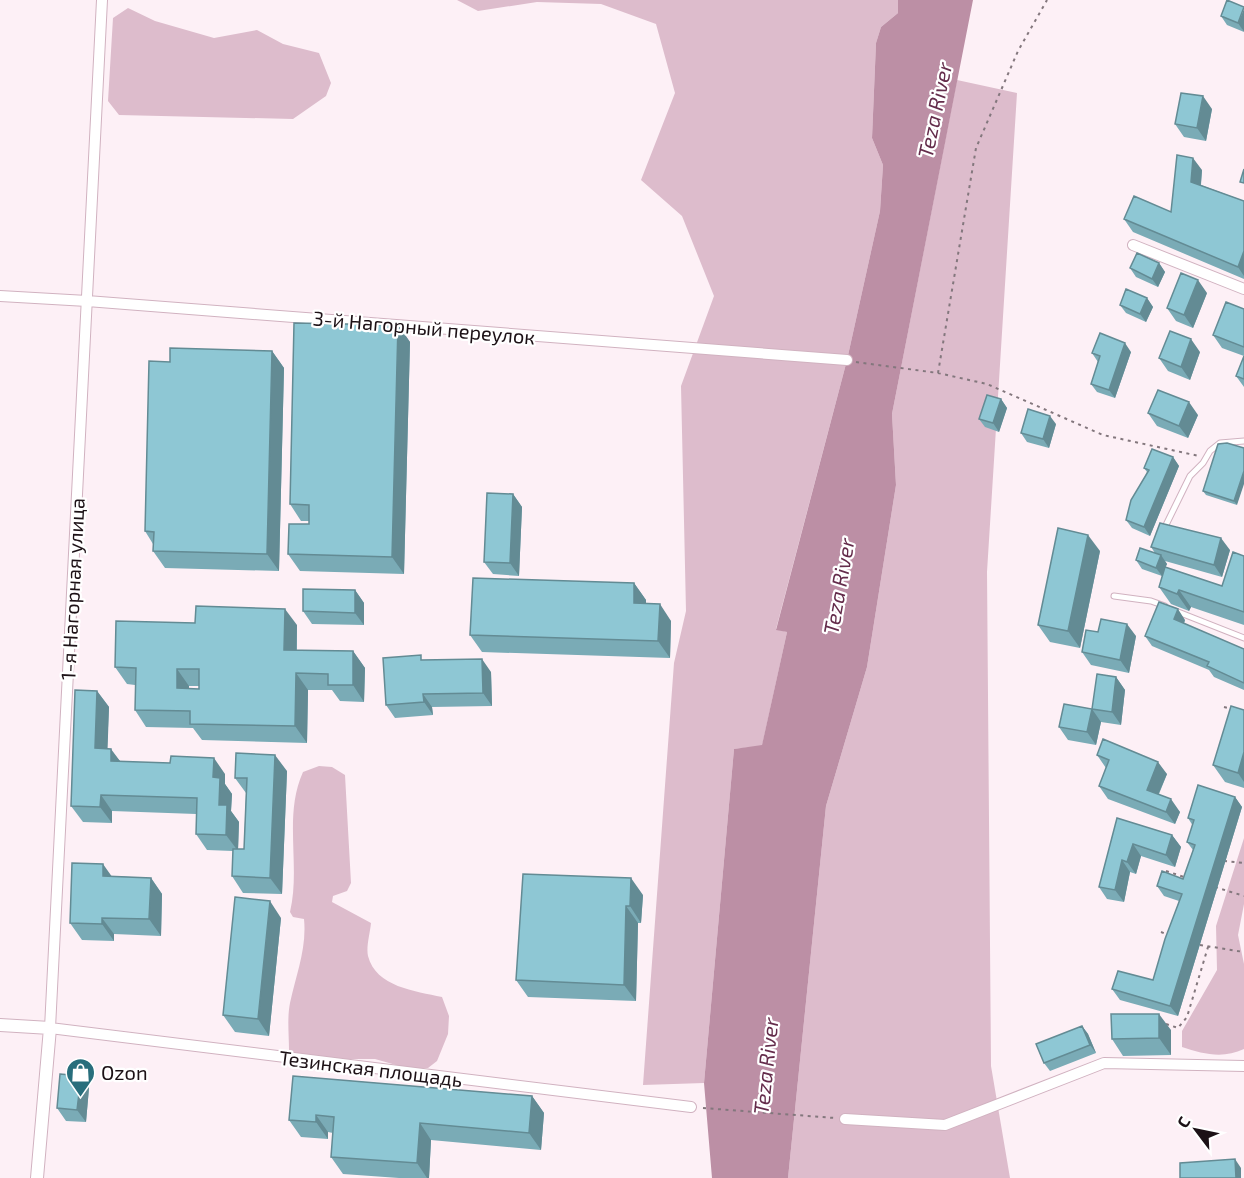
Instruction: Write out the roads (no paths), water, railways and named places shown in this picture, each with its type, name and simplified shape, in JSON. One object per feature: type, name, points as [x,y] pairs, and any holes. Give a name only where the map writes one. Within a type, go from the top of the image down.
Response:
[{"type":"street","name":"1-я Нагорная улица","points":[[37,1178],[50,1028],[102,0]]},
{"type":"street","points":[[1132,245],[1244,289]]},
{"type":"street","name":"3-й Нагорный переулок","points":[[0,296],[87,300],[847,360]]},
{"type":"street","points":[[0,1025],[50,1028]]},
{"type":"street","name":"Тезинская площадь","points":[[50,1028],[691,1107]]},
{"type":"street","points":[[845,1119],[945,1125],[1104,1063],[1244,1066]]},
{"type":"lane","points":[[1159,538],[1190,476],[1203,463],[1210,451],[1220,443],[1244,441]]},
{"type":"lane","points":[[1114,596],[1150,601],[1244,638]]},
{"type":"water","name":"Teza River","points":[[898,0],[973,0],[892,414],[896,485],[867,667],[826,806],[788,1178],[712,1178],[704,1083],[734,749],[762,745],[787,632],[776,630],[847,360],[880,211],[883,165],[872,138],[876,43],[881,27],[898,13]]},
{"type":"place","name":"Ozon","points":[[80,1098]]}]
